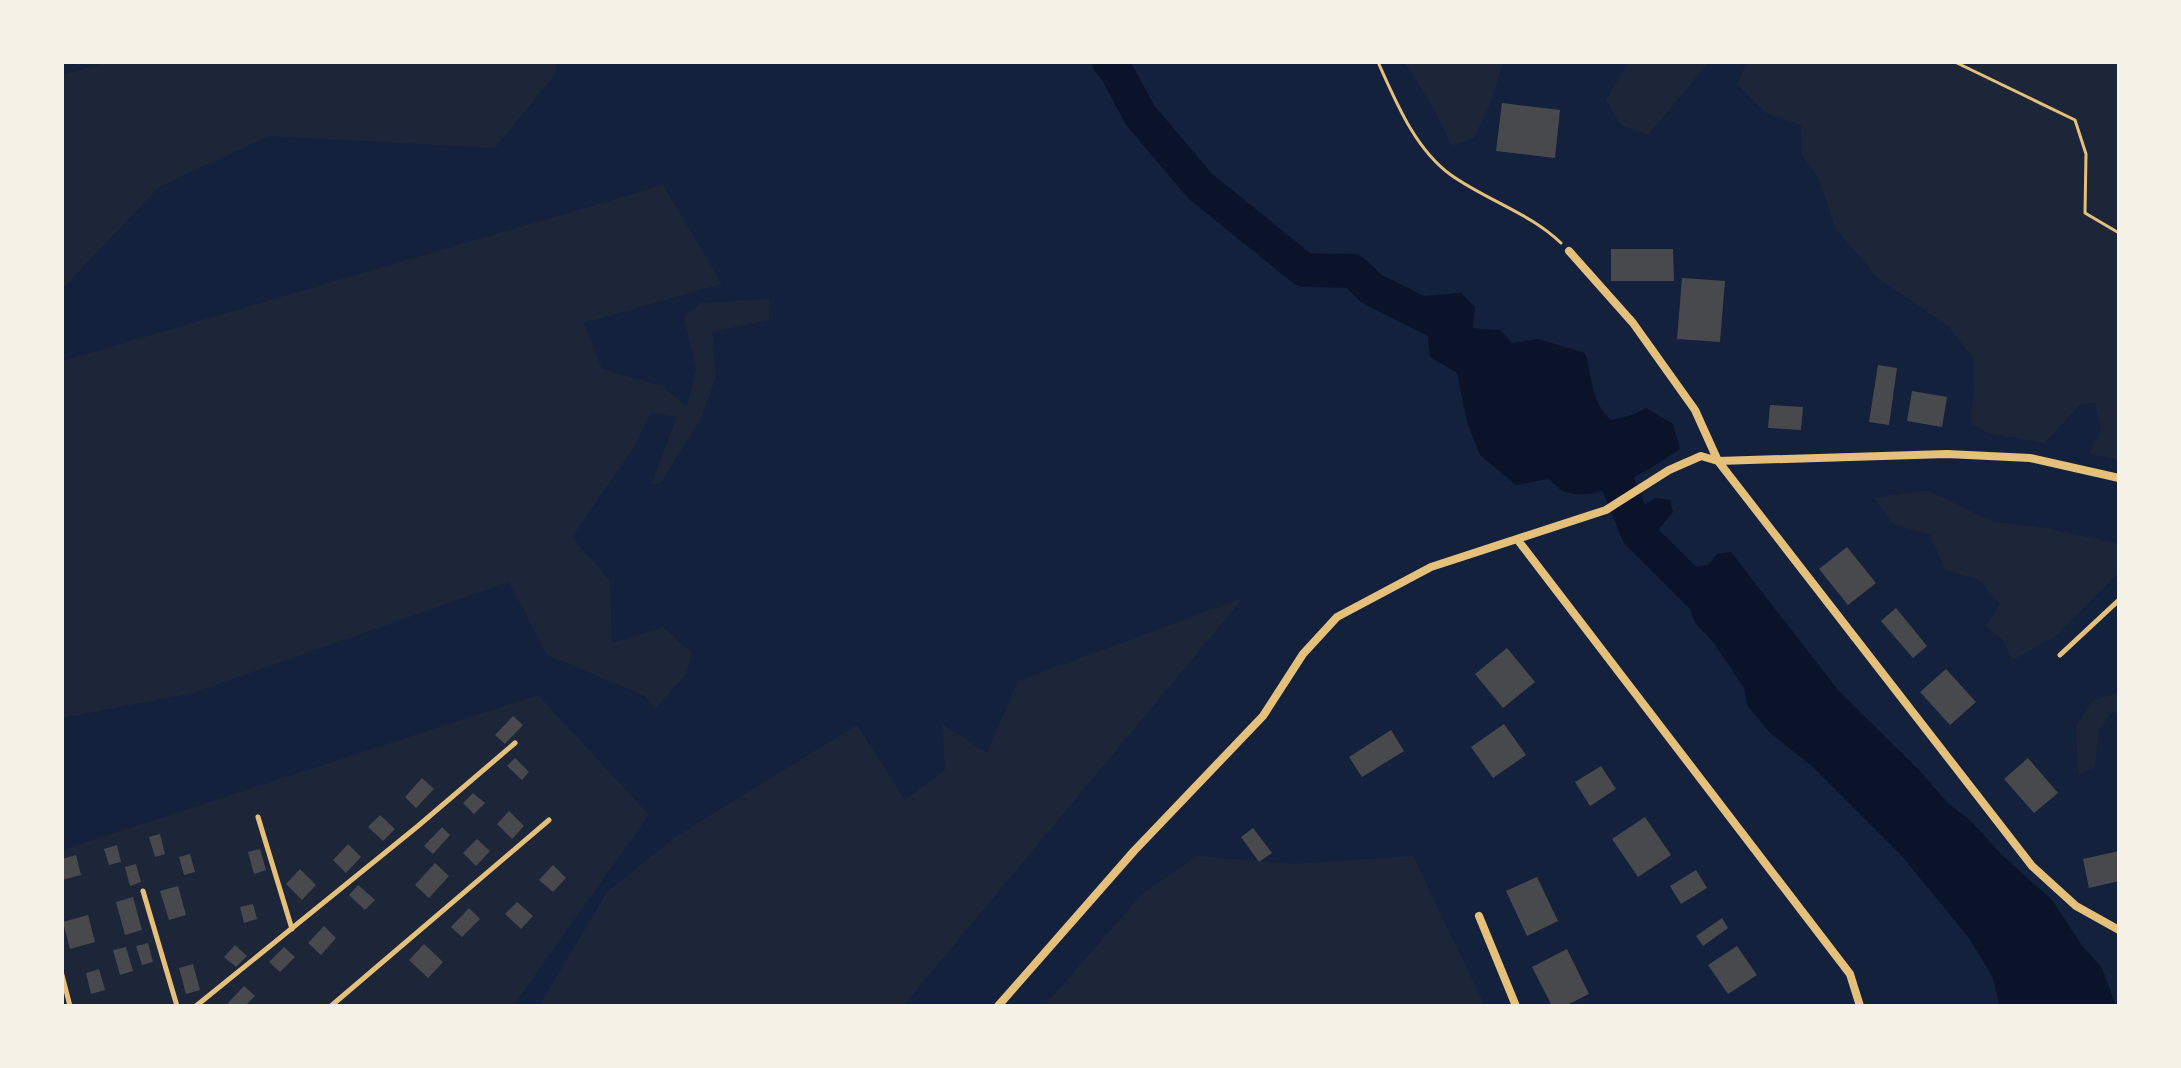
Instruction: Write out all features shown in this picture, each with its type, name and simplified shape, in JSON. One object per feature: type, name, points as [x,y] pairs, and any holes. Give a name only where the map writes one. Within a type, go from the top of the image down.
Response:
[{"type":"street","points":[[1569,251],[1633,323],[1695,410],[1718,461],[2032,866],[2076,906],[2119,930]]},
{"type":"street","points":[[998,1006],[1134,851],[1263,716],[1303,654],[1337,617],[1431,567],[1606,510],[1669,470],[1701,456],[1718,461],[1947,454],[2030,458],[2119,478]]},
{"type":"street","points":[[1517,539],[1850,974],[1860,1006]]},
{"type":"street","points":[[1479,916],[1516,1006]]},
{"type":"lane","points":[[2060,655],[2119,600]]},
{"type":"lane","points":[[196,1006],[515,743]]},
{"type":"lane","points":[[258,817],[292,929]]},
{"type":"lane","points":[[331,1006],[549,820]]},
{"type":"lane","points":[[143,891],[177,1006]]},
{"type":"lane","points":[[62,975],[70,1006]]},
{"type":"path","points":[[1378,62],[1426,152],[1451,174],[1544,227],[1569,251]]},
{"type":"path","points":[[1955,62],[2075,120],[2086,154],[2085,213],[2119,233]]},
{"type":"shaded area","points":[[107,62],[556,62],[556,73],[495,148],[269,136],[159,187],[62,289],[62,75]]},
{"type":"shaded area","points":[[1404,62],[1506,62],[1474,138],[1452,146],[1433,107]]},
{"type":"shaded area","points":[[1626,62],[1709,62],[1648,135],[1621,125],[1606,100]]},
{"type":"shaded area","points":[[1747,62],[2119,62],[2119,460],[2089,454],[2101,430],[2095,403],[2081,404],[2044,443],[1987,433],[1970,423],[1974,393],[1973,358],[1948,326],[1878,278],[1836,229],[1818,177],[1802,156],[1801,125],[1766,113],[1737,84]]},
{"type":"shaded area","points":[[663,185],[722,284],[584,323],[602,369],[662,386],[687,407],[696,370],[684,317],[701,303],[770,299],[769,320],[712,332],[716,377],[701,418],[661,483],[651,485],[677,416],[650,413],[634,447],[572,537],[610,581],[612,643],[663,627],[692,653],[686,674],[655,709],[645,696],[547,655],[509,582],[193,693],[62,718],[62,361]]},
{"type":"shaded area","points":[[1461,293],[1475,307],[1473,328],[1500,330],[1512,343],[1538,339],[1585,353],[1596,397],[1604,413],[1611,420],[1646,408],[1673,424],[1680,449],[1640,475],[1593,493],[1563,491],[1548,479],[1516,485],[1480,455],[1467,422],[1457,373],[1430,357],[1428,338],[1431,327],[1413,318],[1396,316],[1397,298]]},
{"type":"shaded area","points":[[1926,490],[1992,521],[2051,529],[2119,544],[2119,572],[2056,636],[2012,660],[2004,641],[1986,626],[2000,604],[1979,580],[1945,570],[1930,535],[1893,524],[1874,498]]},
{"type":"shaded area","points":[[1656,498],[1670,500],[1673,512],[1651,539],[1635,540],[1626,523],[1633,512]]},
{"type":"shaded area","points":[[1731,552],[1838,690],[1948,803],[1971,821],[2001,854],[2052,900],[2083,947],[2102,968],[2116,1006],[1998,1006],[1993,978],[1969,938],[1901,855],[1812,766],[1770,733],[1747,705],[1744,688],[1714,643],[1695,623],[1685,593],[1675,578],[1682,569],[1708,565],[1717,554]]},
{"type":"shaded area","points":[[1243,598],[903,1006],[539,1006],[607,892],[678,835],[857,725],[905,800],[945,770],[942,724],[987,753],[1018,681]]},
{"type":"shaded area","points":[[2119,693],[2119,716],[2113,711],[2099,730],[2095,767],[2078,774],[2076,726],[2093,700]]},
{"type":"shaded area","points":[[538,695],[649,815],[513,1006],[62,1006],[62,850]]},
{"type":"shaded area","points":[[1197,856],[1293,864],[1413,856],[1485,1006],[1044,1006],[1143,893]]},
{"type":"building","points":[[1502,103],[1560,110],[1555,158],[1496,151]]},
{"type":"building","points":[[1611,249],[1673,249],[1674,281],[1611,281]]},
{"type":"building","points":[[1682,278],[1725,281],[1720,342],[1677,339]]},
{"type":"building","points":[[1878,365],[1897,368],[1889,425],[1869,422]]},
{"type":"building","points":[[1912,391],[1947,397],[1942,427],[1907,421]]},
{"type":"building","points":[[1770,405],[1803,407],[1801,430],[1768,428]]},
{"type":"building","points":[[1847,547],[1876,583],[1848,605],[1819,569]]},
{"type":"building","points":[[1896,608],[1927,646],[1913,658],[1881,621]]},
{"type":"building","points":[[1507,648],[1535,682],[1503,708],[1475,674]]},
{"type":"building","points":[[1946,669],[1976,702],[1950,725],[1920,692]]},
{"type":"building","points":[[513,716],[523,725],[505,744],[495,735]]},
{"type":"building","points":[[1504,724],[1526,755],[1493,778],[1471,747]]},
{"type":"building","points":[[1391,730],[1404,751],[1362,777],[1349,757]]},
{"type":"building","points":[[515,758],[529,772],[522,780],[507,766]]},
{"type":"building","points":[[2028,758],[2058,793],[2034,813],[2004,779]]},
{"type":"building","points":[[1601,766],[1616,789],[1590,806],[1575,782]]},
{"type":"building","points":[[422,778],[434,789],[416,808],[405,797]]},
{"type":"building","points":[[473,793],[485,803],[474,814],[463,803]]},
{"type":"building","points":[[509,811],[524,826],[512,839],[497,824]]},
{"type":"building","points":[[380,815],[395,829],[383,841],[368,827]]},
{"type":"building","points":[[1645,817],[1671,855],[1638,877],[1612,839]]},
{"type":"building","points":[[442,827],[450,835],[433,854],[424,846]]},
{"type":"building","points":[[1253,828],[1272,853],[1259,862],[1241,837]]},
{"type":"building","points":[[160,834],[165,854],[155,857],[149,837]]},
{"type":"building","points":[[477,839],[490,851],[476,866],[463,853]]},
{"type":"building","points":[[348,844],[361,857],[346,873],[333,860]]},
{"type":"building","points":[[117,845],[121,862],[109,865],[104,849]]},
{"type":"building","points":[[260,849],[266,870],[254,874],[248,852]]},
{"type":"building","points":[[2119,851],[2119,881],[2089,888],[2083,859]]},
{"type":"building","points":[[190,854],[195,872],[184,875],[179,857]]},
{"type":"building","points":[[76,855],[81,875],[62,880],[62,859]]},
{"type":"building","points":[[435,863],[449,876],[429,898],[415,885]]},
{"type":"building","points":[[136,864],[141,882],[130,886],[125,867]]},
{"type":"building","points":[[553,865],[566,878],[553,892],[539,880]]},
{"type":"building","points":[[300,869],[316,885],[302,900],[286,884]]},
{"type":"building","points":[[1696,870],[1707,888],[1681,904],[1670,886]]},
{"type":"building","points":[[1537,877],[1558,921],[1527,936],[1506,891]]},
{"type":"building","points":[[358,885],[375,900],[365,910],[349,895]]},
{"type":"building","points":[[178,886],[186,915],[169,920],[160,891]]},
{"type":"building","points":[[133,897],[142,930],[125,935],[116,902]]},
{"type":"building","points":[[517,902],[533,916],[521,929],[505,914]]},
{"type":"building","points":[[253,904],[257,919],[244,923],[240,907]]},
{"type":"building","points":[[469,908],[480,919],[462,937],[451,927]]},
{"type":"building","points":[[88,915],[95,942],[70,949],[63,922]]},
{"type":"building","points":[[1722,918],[1728,928],[1703,946],[1696,936]]},
{"type":"building","points":[[324,926],[336,938],[321,955],[308,943]]},
{"type":"building","points":[[148,943],[153,962],[142,965],[136,946]]},
{"type":"building","points":[[424,944],[443,962],[428,978],[409,960]]},
{"type":"building","points":[[235,945],[247,956],[236,967],[224,957]]},
{"type":"building","points":[[1737,946],[1757,975],[1728,994],[1708,965]]},
{"type":"building","points":[[126,947],[133,971],[120,975],[113,950]]},
{"type":"building","points":[[284,947],[295,957],[280,972],[269,962]]},
{"type":"building","points":[[1567,949],[1589,994],[1565,1006],[1552,1006],[1532,967]]},
{"type":"building","points":[[193,964],[200,990],[186,994],[179,968]]},
{"type":"building","points":[[99,969],[105,990],[91,994],[86,973]]},
{"type":"building","points":[[244,986],[255,996],[245,1006],[231,1006],[228,1003]]},
{"type":"waterway","points":[[1109,62],[1140,115],[1200,186],[1304,270],[1353,271],[1372,289],[1436,321]]},
{"type":"waterway","points":[[1591,446],[1612,469],[1638,533],[1711,606]]}]
